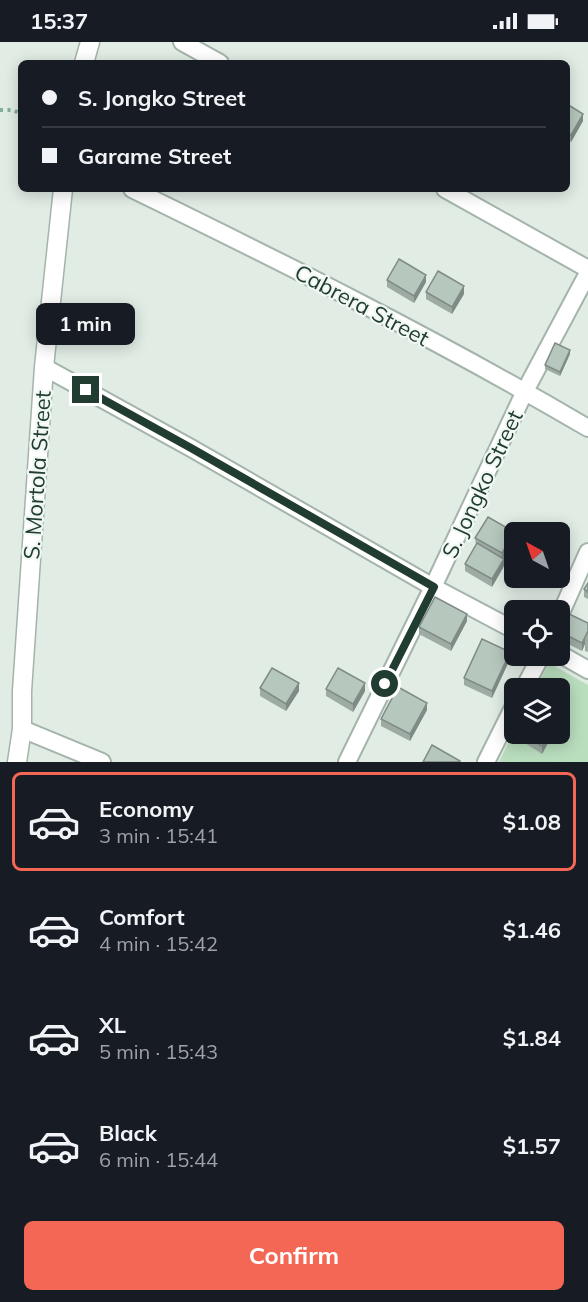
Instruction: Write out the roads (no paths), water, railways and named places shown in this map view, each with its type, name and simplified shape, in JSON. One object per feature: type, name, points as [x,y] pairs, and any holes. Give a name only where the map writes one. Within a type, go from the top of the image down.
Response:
[{"type":"street","points":[[85,60],[90,42]]},
{"type":"street","points":[[182,42],[215,60]]},
{"type":"street","name":"S. Mortola Street","points":[[17,762],[22,729],[22,691],[44,367],[63,192]]},
{"type":"street","name":"Cabrera Street","points":[[138,192],[252,247],[525,391],[588,428]]},
{"type":"street","points":[[450,192],[588,271]]},
{"type":"street","name":"S. Jongko Street","points":[[347,762],[434,587],[525,391],[588,271]]},
{"type":"street","points":[[44,367],[504,625]]},
{"type":"street","points":[[567,600],[588,552]]},
{"type":"street","points":[[570,660],[588,670]]},
{"type":"street","points":[[486,762],[504,726]]},
{"type":"street","points":[[22,729],[102,762]]}]
